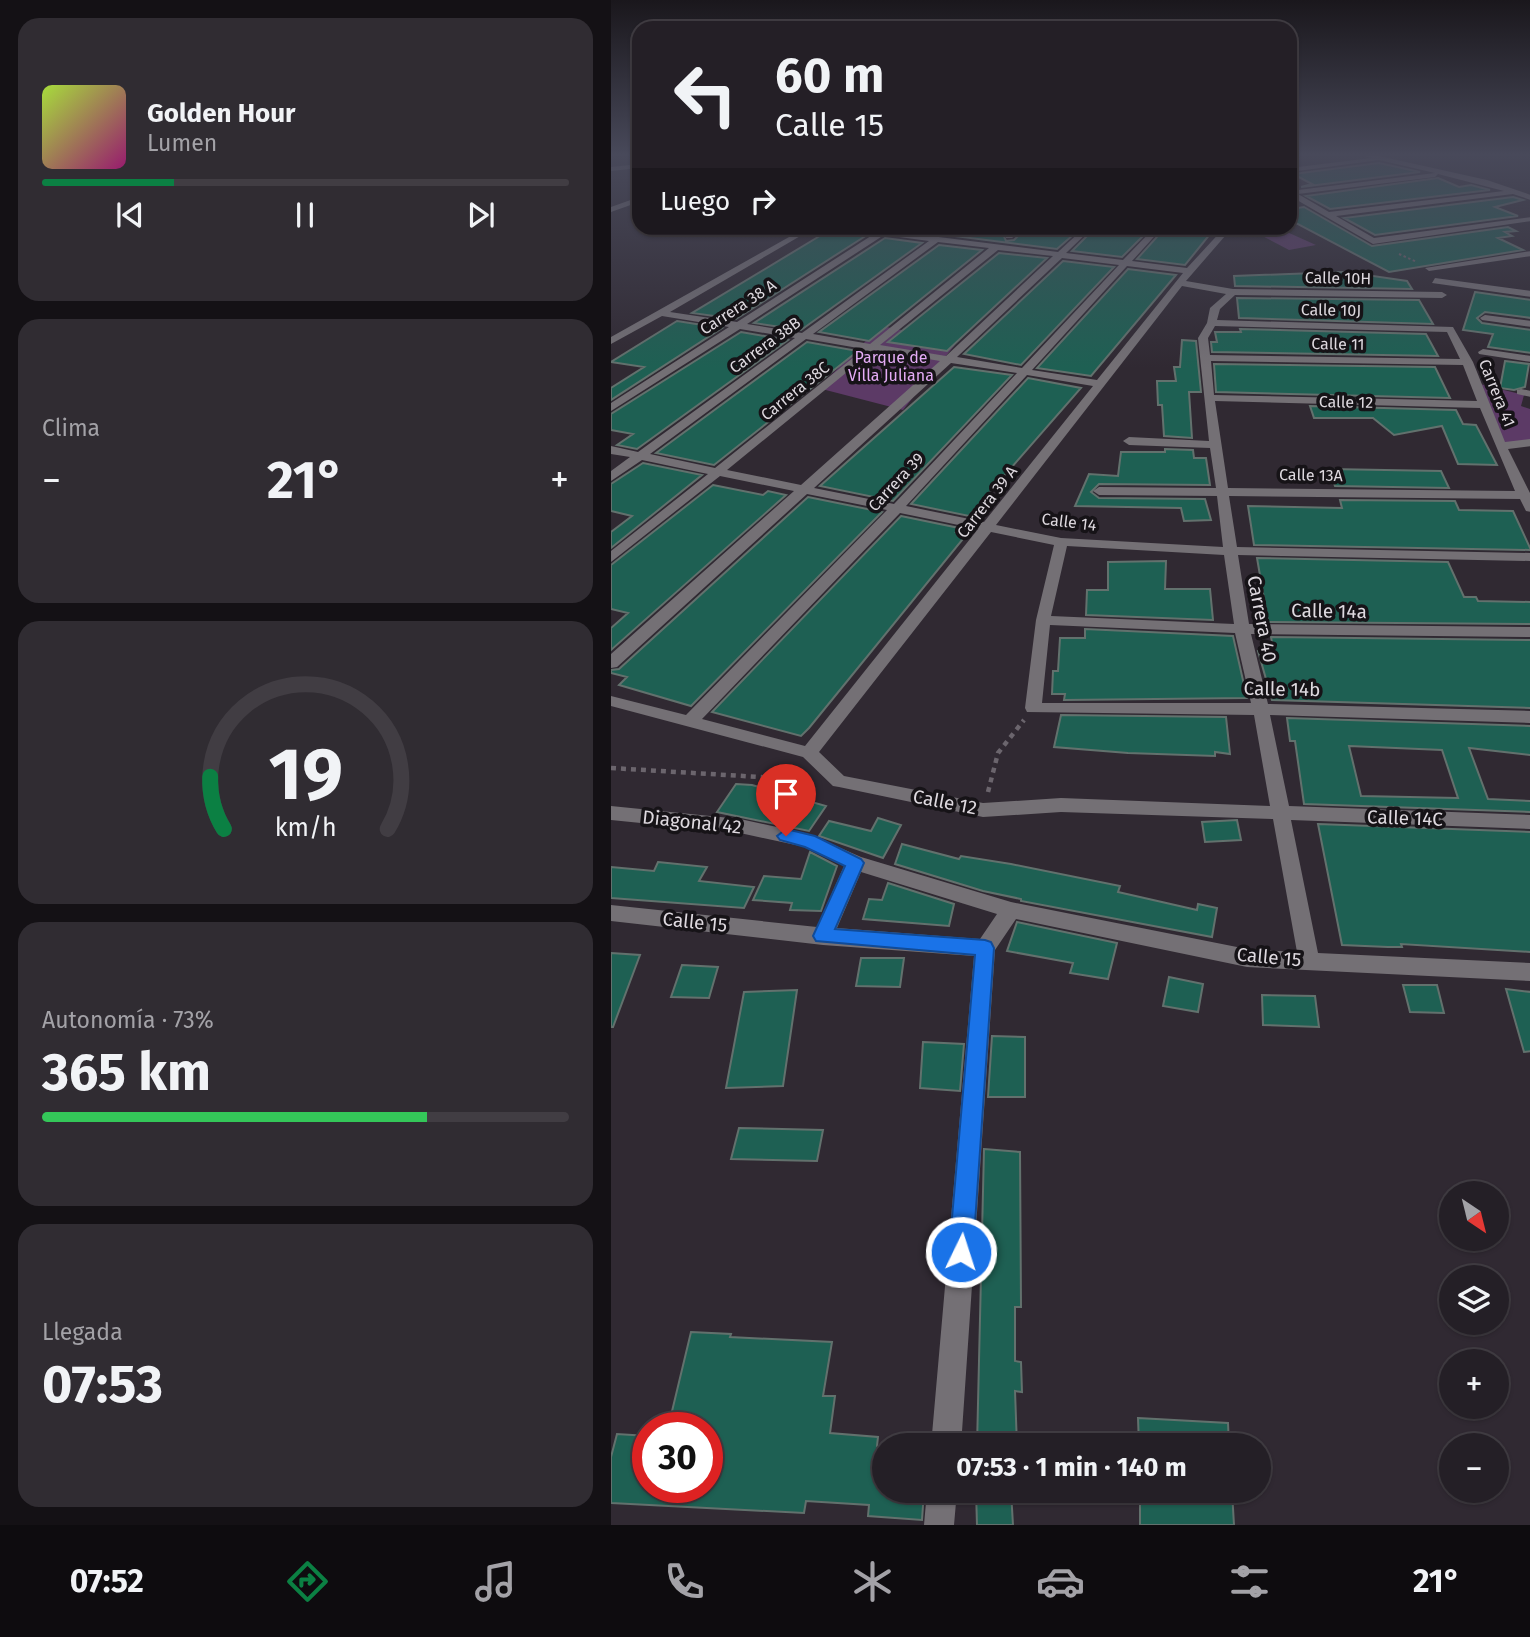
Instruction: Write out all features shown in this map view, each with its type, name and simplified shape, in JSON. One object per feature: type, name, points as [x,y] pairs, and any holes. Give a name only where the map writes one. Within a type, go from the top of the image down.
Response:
[{"type":"street","points":[[1344,225],[1373,242],[1488,225]]},
{"type":"street","points":[[611,341],[798,235]]},
{"type":"street","name":"Carrera 38 A","points":[[611,408],[878,235]]},
{"type":"street","points":[[906,235],[1189,271]]},
{"type":"street","points":[[611,663],[950,358],[1081,235]]},
{"type":"street","name":"Carrera 39","points":[[690,721],[897,508],[1022,369],[1151,235]]},
{"type":"street","name":"Carrera 39 A","points":[[809,753],[990,527],[1189,271],[1222,235]]},
{"type":"street","name":"Carrera 38B","points":[[611,477],[937,239]]},
{"type":"street","name":"Carrera 38C","points":[[611,558],[997,246]]},
{"type":"street","points":[[1429,268],[1530,253]]},
{"type":"street","points":[[1435,281],[1530,293]]},
{"type":"street","name":"Calle 10H","points":[[1181,283],[1233,292],[1442,295]]},
{"type":"street","name":"Carrera 40","points":[[1233,292],[1215,308],[1212,323],[1203,338],[1209,398],[1242,629],[1261,709],[1309,961]]},
{"type":"street","points":[[660,313],[875,345],[1102,384]]},
{"type":"street","points":[[1485,318],[1530,324]]},
{"type":"street","name":"Calle 10J","points":[[1212,323],[1450,329]]},
{"type":"street","name":"Carrera 41","points":[[1450,329],[1469,362],[1501,446],[1530,508]]},
{"type":"street","points":[[1483,352],[1530,359]]},
{"type":"street","name":"Calle 11","points":[[1206,358],[1469,362]]},
{"type":"street","name":"Calle 12","points":[[1209,398],[1484,405]]},
{"type":"street","points":[[1129,441],[1215,445]]},
{"type":"street","points":[[1501,446],[1530,442]]},
{"type":"street","name":"Calle 14","points":[[611,450],[1061,541],[1230,551],[1530,557]]},
{"type":"street","name":"Calle 13A","points":[[1099,491],[1523,495]]},
{"type":"street","points":[[1033,708],[1043,620],[1061,541]]},
{"type":"street","name":"Calle 14a","points":[[1043,620],[1242,629],[1530,632]]},
{"type":"street","points":[[611,701],[809,753],[839,781]]},
{"type":"street","name":"Calle 14b","points":[[1033,708],[1261,709],[1530,717]]},
{"type":"street","name":"Calle 12","points":[[839,781],[983,810],[1061,804],[1280,814]]},
{"type":"street","name":"Diagonal 42","points":[[611,813],[740,826],[809,841],[855,863]]},
{"type":"street","name":"Calle 14C","points":[[1280,814],[1530,822]]},
{"type":"street","points":[[823,936],[855,863]]},
{"type":"street","name":"Calle 15","points":[[855,863],[1011,910],[1247,958],[1530,972]]},
{"type":"street","points":[[947,1433],[985,948],[1011,910]]},
{"type":"street","name":"Calle 15","points":[[611,913],[823,936],[985,948]]},
{"type":"street","points":[[939,1525],[941,1503]]},
{"type":"path","points":[[983,810],[998,753],[1033,708]]},
{"type":"path","points":[[611,768],[839,781]]},
{"type":"green space","points":[[1260,235],[1294,235],[1316,245],[1289,250]]},
{"type":"green space","name":"Parque de Villa Juliana","points":[[881,326],[958,341],[903,410],[818,388]]},
{"type":"green space","points":[[1480,384],[1524,395],[1521,406],[1530,409],[1530,440],[1505,444]]},
{"type":"building","points":[[1300,225],[1336,225],[1372,246],[1508,227],[1516,231],[1505,232],[1512,236],[1498,238],[1523,250],[1389,272]]},
{"type":"building","points":[[1357,225],[1449,225],[1375,235]]},
{"type":"building","points":[[821,235],[867,235],[736,319],[692,313]]},
{"type":"building","points":[[946,235],[1003,235],[1006,241],[1014,240],[1019,235],[1073,235],[1057,249]]},
{"type":"building","points":[[1088,235],[1144,235],[1122,257],[1072,251]]},
{"type":"building","points":[[1159,235],[1209,235],[1185,265],[1137,259]]},
{"type":"building","points":[[885,238],[922,243],[801,330],[754,323]]},
{"type":"building","points":[[939,245],[982,250],[869,341],[819,332]]},
{"type":"building","points":[[999,253],[1047,258],[947,351],[888,342]]},
{"type":"building","points":[[1063,261],[1114,267],[1021,365],[964,354]]},
{"type":"building","points":[[1128,269],[1176,275],[1091,376],[1037,368]]},
{"type":"building","points":[[1366,271],[1366,275],[1407,281],[1412,289],[1235,286],[1234,276]]},
{"type":"building","points":[[1475,292],[1531,300],[1531,318],[1485,312],[1477,318],[1482,323],[1531,330],[1531,353],[1488,347],[1493,334],[1463,330]]},
{"type":"building","points":[[1237,298],[1419,300],[1433,324],[1239,318]]},
{"type":"building","points":[[677,321],[722,328],[611,400],[611,388],[644,367],[611,362]]},
{"type":"building","points":[[1240,329],[1426,334],[1438,356],[1212,352],[1211,342],[1217,342],[1215,332],[1241,332]]},
{"type":"building","points":[[741,332],[788,340],[637,449],[617,445],[633,434],[611,430],[611,414]]},
{"type":"building","points":[[1182,340],[1196,341],[1201,392],[1189,392],[1192,438],[1164,436],[1162,405],[1158,405],[1157,381],[1176,381],[1174,367],[1180,367]]},
{"type":"building","points":[[807,342],[858,351],[714,465],[656,453]]},
{"type":"building","points":[[1505,361],[1529,364],[1525,387],[1514,390],[1500,388]]},
{"type":"building","points":[[1214,364],[1435,367],[1450,398],[1216,392]]},
{"type":"building","points":[[954,367],[1012,375],[893,501],[820,486]]},
{"type":"building","points":[[1028,378],[1081,388],[969,516],[911,504]]},
{"type":"building","points":[[1310,406],[1456,410],[1463,424],[1476,425],[1497,465],[1458,464],[1442,426],[1394,435],[1373,418],[1314,418]]},
{"type":"building","points":[[1165,449],[1193,450],[1194,458],[1206,458],[1210,485],[1099,484],[1091,492],[1099,498],[1205,499],[1211,520],[1184,521],[1181,508],[1075,506],[1089,474],[1118,476],[1121,452],[1165,452]]},
{"type":"building","points":[[643,463],[702,475],[611,548],[611,532],[632,516],[611,511],[611,484]]},
{"type":"building","points":[[1329,469],[1441,471],[1449,488],[1335,486]]},
{"type":"building","points":[[713,485],[763,495],[768,491],[786,495],[611,650],[611,628],[628,613],[611,609],[611,565]]},
{"type":"building","points":[[808,497],[882,512],[691,706],[619,685],[627,677],[611,673],[611,670],[619,669]]},
{"type":"building","points":[[1340,500],[1455,501],[1459,510],[1513,511],[1531,550],[1254,545],[1248,506],[1342,508]]},
{"type":"building","points":[[901,516],[959,528],[956,532],[967,534],[809,728],[801,736],[712,712]]},
{"type":"building","points":[[1257,558],[1448,562],[1464,597],[1476,597],[1478,601],[1531,602],[1531,624],[1268,622]]},
{"type":"building","points":[[1166,561],[1165,589],[1210,589],[1213,620],[1086,615],[1087,590],[1108,590],[1108,562]]},
{"type":"building","points":[[1085,629],[1233,636],[1247,698],[1064,700],[1065,694],[1052,694],[1053,671],[1058,671],[1060,638],[1085,638]]},
{"type":"building","points":[[1271,637],[1531,640],[1531,708],[1272,700],[1258,651],[1273,648]]},
{"type":"building","points":[[1061,715],[1226,717],[1230,754],[1215,752],[1215,756],[1128,753],[1054,747]]},
{"type":"building","points":[[1287,718],[1531,726],[1531,755],[1469,748],[1488,799],[1531,801],[1531,812],[1304,804],[1295,741],[1290,741]],"holes":[[[1349,746],[1442,750],[1458,798],[1361,796]]]},
{"type":"building","points":[[736,784],[752,785],[826,806],[809,831],[717,812]]},
{"type":"building","points":[[878,818],[901,825],[883,858],[819,836],[829,821],[871,831]]},
{"type":"building","points":[[1237,820],[1241,840],[1205,842],[1202,822]]},
{"type":"building","points":[[1318,824],[1531,832],[1531,952],[1401,944],[1402,947],[1342,945]]},
{"type":"building","points":[[902,844],[959,859],[961,856],[1011,864],[1120,886],[1118,892],[1197,910],[1198,904],[1217,908],[1212,937],[1021,901],[983,891],[895,864]]},
{"type":"building","points":[[810,852],[837,866],[821,911],[790,910],[792,903],[753,900],[764,876],[801,879]]},
{"type":"building","points":[[658,862],[707,867],[699,881],[754,887],[744,908],[611,898],[611,867],[654,871]]},
{"type":"building","points":[[888,883],[954,904],[949,926],[863,919],[869,899],[882,900]]},
{"type":"building","points":[[1017,922],[1117,943],[1108,979],[1070,973],[1073,963],[1007,951]]},
{"type":"building","points":[[611,953],[640,955],[613,1027],[611,1027]]},
{"type":"building","points":[[861,958],[904,958],[900,987],[856,986]]},
{"type":"building","points":[[682,965],[718,967],[709,998],[671,997]]},
{"type":"building","points":[[1169,977],[1203,984],[1198,1012],[1163,1006]]},
{"type":"building","points":[[1403,985],[1437,985],[1444,1013],[1410,1012]]},
{"type":"building","points":[[1506,989],[1531,992],[1531,1051],[1524,1052]]},
{"type":"building","points":[[797,990],[783,1086],[726,1088],[744,992]]},
{"type":"building","points":[[1262,995],[1315,996],[1319,1027],[1263,1025]]},
{"type":"building","points":[[992,1036],[1025,1037],[1025,1097],[988,1097]]},
{"type":"building","points":[[923,1042],[964,1044],[960,1091],[920,1088]]},
{"type":"building","points":[[739,1128],[823,1130],[817,1161],[731,1159]]},
{"type":"building","points":[[984,1149],[1020,1152],[1021,1307],[1015,1307],[1015,1361],[1021,1362],[1022,1392],[1015,1391],[1017,1433],[977,1433]]},
{"type":"building","points":[[691,1332],[731,1334],[730,1337],[832,1342],[823,1396],[835,1396],[830,1433],[872,1436],[872,1503],[923,1503],[922,1520],[868,1516],[869,1505],[806,1501],[804,1513],[611,1503],[611,1457],[617,1434],[632,1435],[632,1503],[723,1503],[723,1412],[672,1412]]},
{"type":"building","points":[[1138,1418],[1228,1423],[1228,1433],[1139,1433]]},
{"type":"building","points":[[976,1503],[1012,1503],[1013,1525],[977,1525]]},
{"type":"building","points":[[1140,1503],[1233,1503],[1234,1525],[1140,1525]]},
{"type":"route","points":[[786,836],[809,841],[855,863],[823,936],[985,948],[961,1252]]}]
